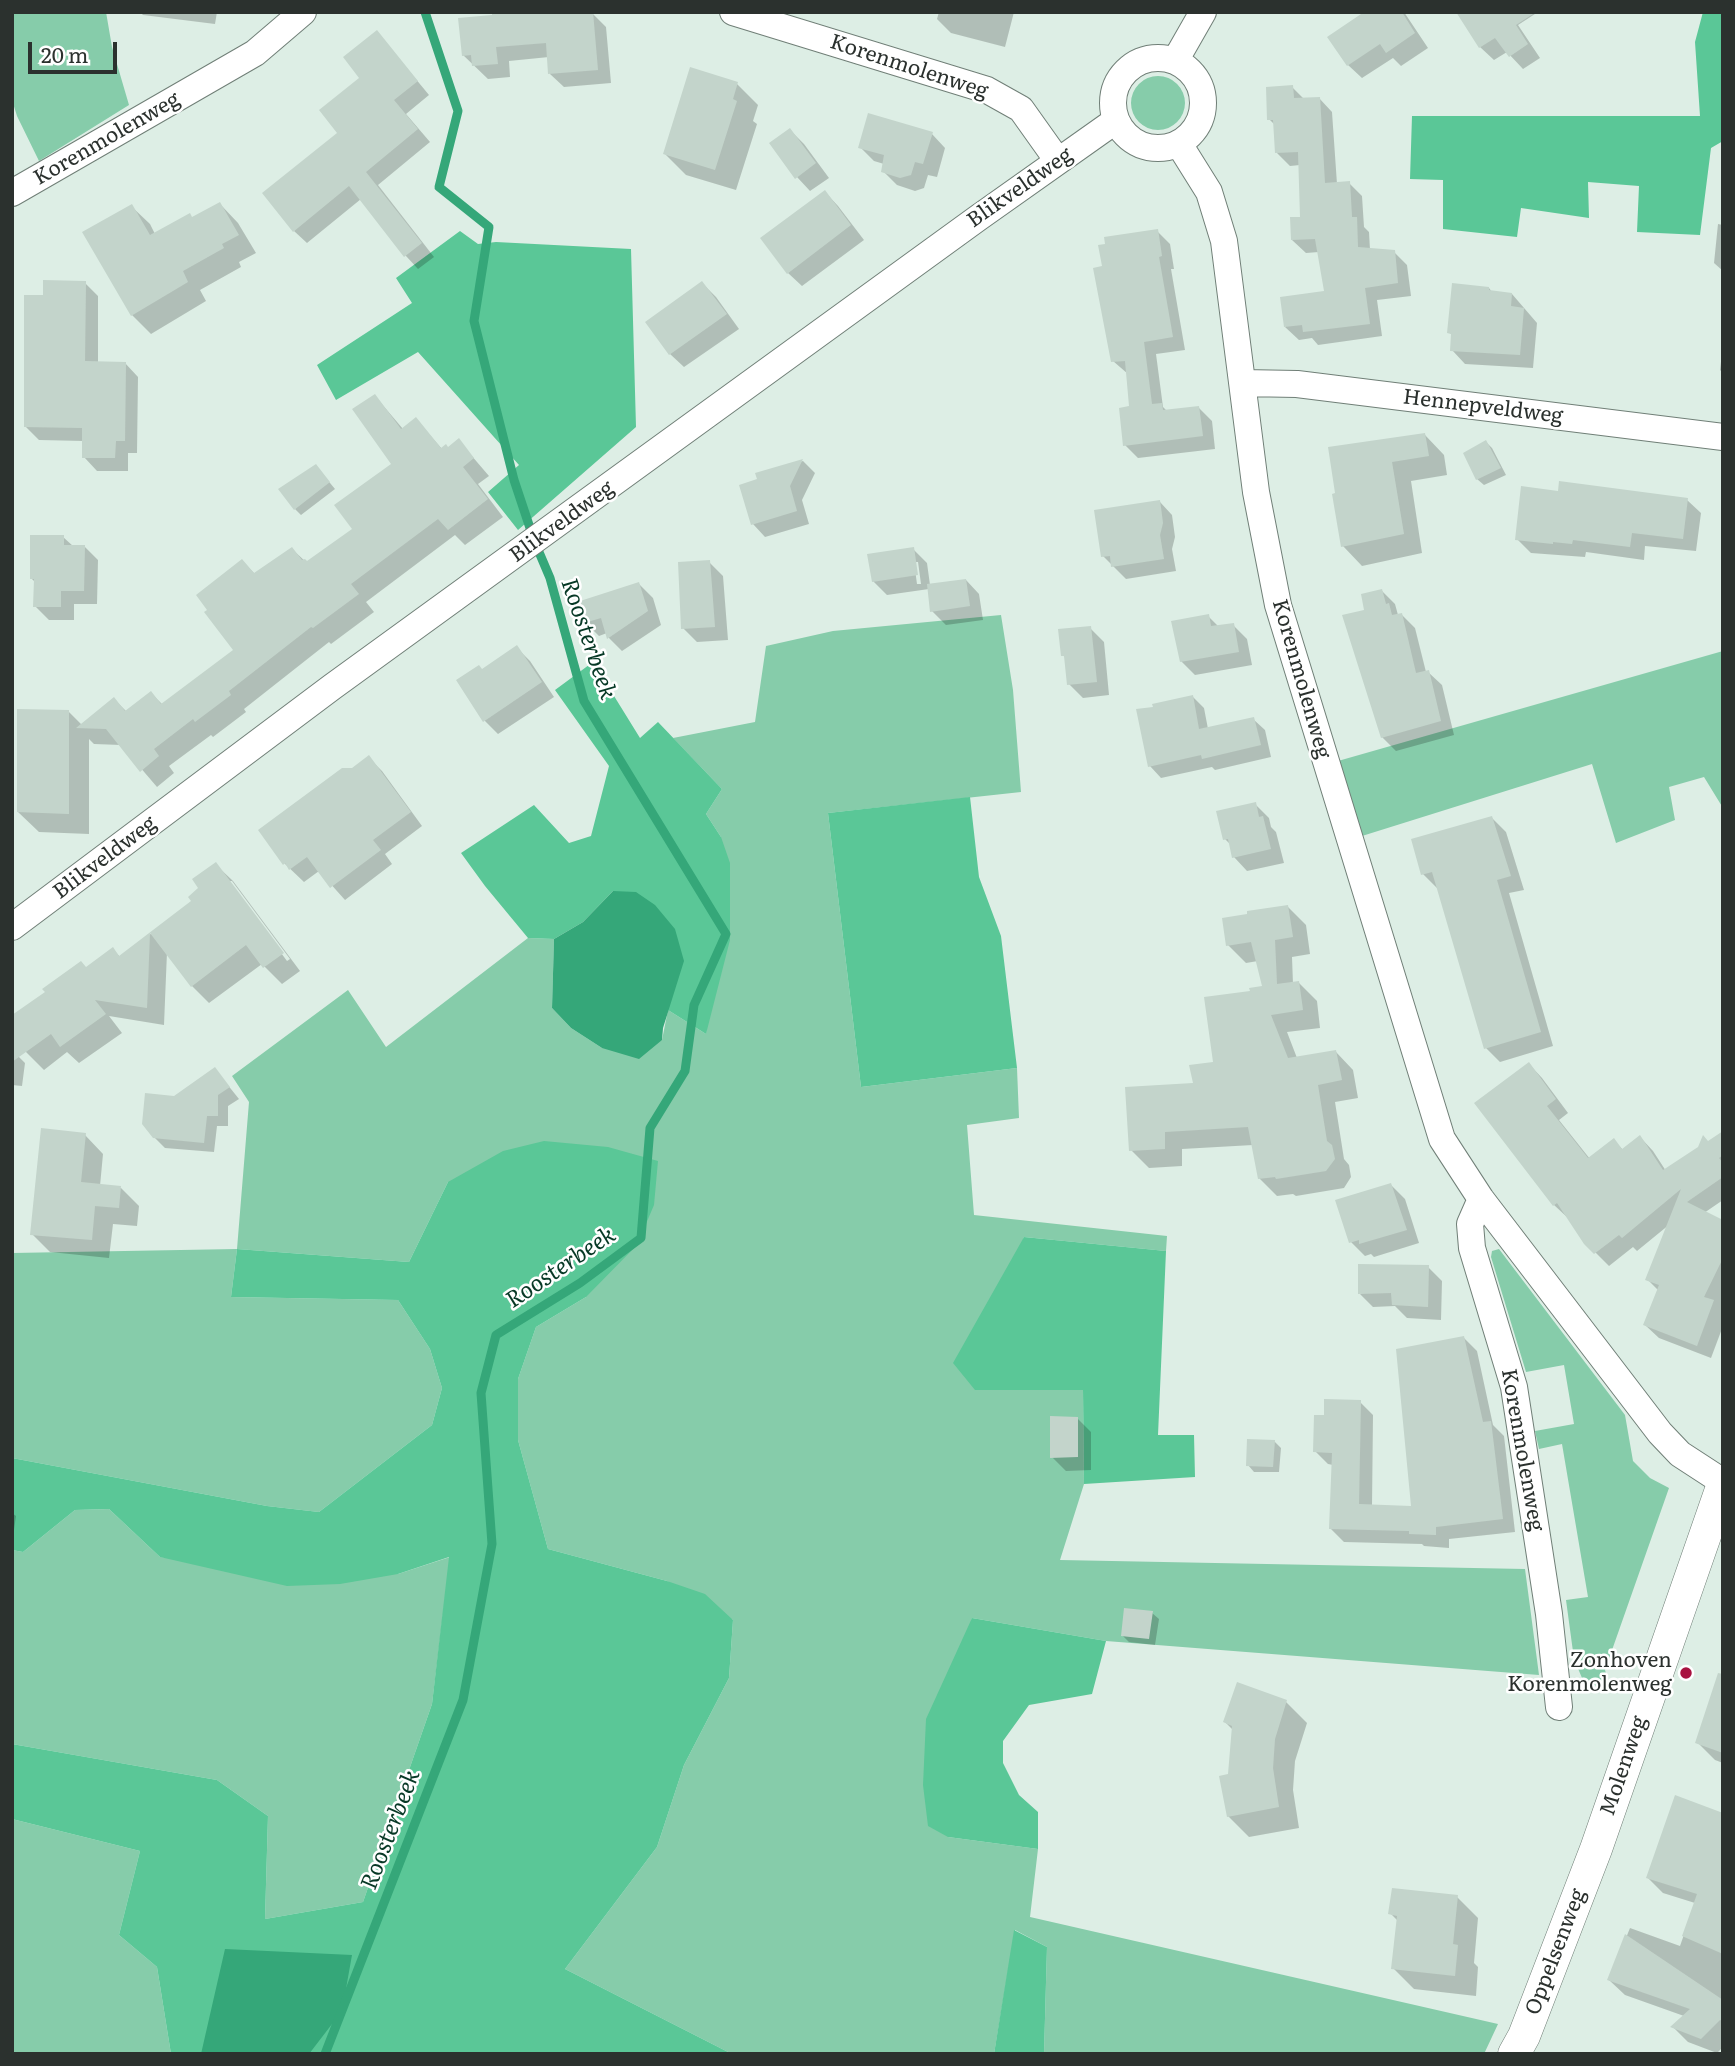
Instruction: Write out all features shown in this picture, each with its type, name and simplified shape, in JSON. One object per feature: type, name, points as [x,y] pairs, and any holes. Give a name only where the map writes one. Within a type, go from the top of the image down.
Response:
[{"type":"street","name":"Korenmolenweg","points":[[12,193],[255,53],[303,12]]},
{"type":"street","name":"Korenmolenweg","points":[[733,12],[987,90],[1021,109],[1058,161]]},
{"type":"street","points":[[1175,61],[1203,12]]},
{"type":"street","points":[[1150,57],[1175,61],[1190,70],[1200,82],[1203,110],[1199,124],[1179,144],[1149,149],[1136,143],[1115,121],[1113,96],[1126,69],[1150,57]]},
{"type":"street","name":"Blikveldweg","points":[[12,927],[332,687],[1115,121]]},
{"type":"street","name":"Korenmolenweg","points":[[1179,144],[1209,192],[1224,241],[1256,492],[1278,605],[1442,1139],[1481,1199],[1660,1433],[1680,1454],[1723,1483]]},
{"type":"street","name":"Hennepveldweg","points":[[1243,383],[1297,384],[1723,437]]},
{"type":"street","name":"Korenmolenweg","points":[[1481,1199],[1470,1224],[1472,1248],[1514,1387],[1549,1614],[1559,1707]]},
{"type":"street","name":"Molenweg","points":[[1595,1849],[1723,1483]]},
{"type":"street","name":"Oppelsenweg","points":[[1514,2054],[1524,2036],[1595,1849]]},
{"type":"shaded area","points":[[12,12],[106,12],[112,47],[129,105],[39,161],[12,100]]},
{"type":"shaded area","points":[[1703,12],[1723,12],[1723,141],[1711,148],[1700,235],[1637,232],[1639,186],[1588,182],[1589,218],[1521,208],[1517,237],[1443,229],[1443,180],[1410,179],[1412,116],[1700,116],[1695,42]]},
{"type":"shaded area","points":[[1163,76],[1173,80],[1181,88],[1185,103],[1181,118],[1173,126],[1153,130],[1143,126],[1135,118],[1131,98],[1135,88],[1143,80]]},
{"type":"shaded area","points":[[460,231],[478,244],[496,242],[631,249],[636,427],[518,530],[488,492],[519,465],[418,352],[336,400],[317,365],[412,303],[396,278]]},
{"type":"shaded area","points":[[1001,615],[1013,690],[1021,792],[828,813],[861,1087],[1017,1068],[1019,1118],[967,1125],[974,1215],[1167,1236],[1166,1251],[1024,1237],[975,1390],[1083,1390],[1084,1484],[1060,1560],[1525,1569],[1539,1675],[1106,1641],[972,1618],[948,1837],[1038,1849],[1030,1917],[1498,2024],[1484,2054],[1044,2054],[1047,1947],[1015,1930],[994,2054],[732,2054],[565,1969],[657,1847],[684,1765],[729,1678],[733,1620],[667,1581],[548,1549],[518,1440],[518,1379],[536,1327],[586,1297],[448,1182],[409,1262],[237,1249],[249,1102],[232,1076],[348,990],[386,1047],[528,938],[554,939],[552,1008],[571,1028],[602,1048],[662,1040],[668,1010],[706,1034],[721,837],[706,814],[722,789],[673,738],[755,722],[766,646],[833,631]]},
{"type":"shaded area","points":[[1723,651],[1723,808],[1704,777],[1669,787],[1675,820],[1616,843],[1592,764],[1362,836],[1338,761]]},
{"type":"shaded area","points":[[593,662],[640,738],[658,722],[722,789],[706,814],[721,837],[730,863],[730,940],[706,1034],[668,1010],[674,988],[613,891],[583,922],[554,939],[528,938],[461,853],[534,805],[569,843],[591,836],[609,766],[555,690]]},
{"type":"shaded area","points":[[970,797],[979,877],[1001,936],[1017,1068],[861,1087],[828,813]]},
{"type":"shaded area","points":[[613,891],[636,892],[655,905],[675,929],[684,961],[663,1028],[662,1040],[639,1059],[602,1048],[571,1028],[552,1008],[554,939],[583,922]]},
{"type":"shaded area","points":[[544,1141],[608,1147],[658,1161],[654,1205],[637,1245],[586,1297],[536,1327],[518,1379],[518,1440],[548,1549],[705,1594],[733,1620],[729,1678],[684,1765],[657,1847],[565,1969],[732,2054],[171,2054],[157,1967],[119,1935],[140,1851],[12,1819],[12,1744],[217,1780],[268,1816],[265,1919],[363,1902],[432,1704],[449,1557],[398,1574],[340,1584],[287,1586],[160,1557],[109,1509],[75,1510],[23,1552],[12,1550],[12,1458],[267,1506],[319,1512],[432,1425],[442,1388],[430,1349],[398,1300],[231,1297],[237,1249],[409,1262],[448,1182],[503,1151]]},
{"type":"shaded area","points":[[1024,1237],[1166,1251],[1158,1435],[1194,1435],[1195,1477],[1084,1484],[1083,1390],[975,1390],[953,1363]]},
{"type":"shaded area","points":[[237,1249],[231,1297],[398,1300],[430,1349],[442,1388],[432,1425],[319,1512],[267,1506],[12,1458],[12,1253]]},
{"type":"shaded area","points":[[1499,1249],[1625,1415],[1633,1461],[1650,1478],[1669,1488],[1605,1670],[1609,1683],[1598,1687],[1582,1678],[1574,1659],[1566,1600],[1588,1597],[1562,1444],[1539,1449],[1535,1431],[1574,1424],[1564,1365],[1526,1372],[1491,1257],[1492,1251]]},
{"type":"shaded area","points":[[109,1509],[160,1557],[398,1574],[450,1557],[432,1704],[363,1902],[265,1919],[268,1816],[217,1780],[12,1744],[12,1550],[23,1552],[75,1510]]},
{"type":"shaded area","points":[[972,1618],[1106,1641],[1092,1694],[1029,1705],[1003,1741],[1003,1763],[1019,1795],[1038,1812],[1038,1849],[948,1837],[928,1826],[923,1785],[926,1719]]},
{"type":"shaded area","points":[[12,1819],[140,1851],[119,1935],[157,1967],[171,2054],[12,2054]]},
{"type":"shaded area","points":[[1014,1930],[1047,1947],[1044,2054],[994,2054]]},
{"type":"shaded area","points":[[225,1949],[352,1955],[342,2011],[309,2054],[201,2054]]},
{"type":"building","points":[[492,12],[593,12],[598,70],[548,74],[546,43],[496,47],[498,64],[472,66],[471,55],[462,56],[458,18],[492,15]]},
{"type":"building","points":[[1364,12],[1402,12],[1415,33],[1386,53],[1380,44],[1347,66],[1327,37]]},
{"type":"building","points":[[1456,12],[1536,12],[1516,25],[1528,44],[1509,57],[1495,38],[1479,48]]},
{"type":"building","points":[[377,30],[418,81],[394,100],[418,129],[366,172],[422,243],[404,257],[349,186],[293,232],[262,193],[337,133],[319,110],[359,78],[343,57]]},
{"type":"building","points":[[690,67],[738,82],[733,99],[737,101],[715,170],[663,154]]},
{"type":"building","points":[[1293,85],[1294,98],[1320,97],[1325,183],[1350,181],[1352,217],[1357,217],[1358,247],[1395,250],[1398,283],[1365,288],[1370,324],[1303,332],[1302,325],[1284,327],[1280,297],[1324,291],[1315,239],[1291,240],[1290,217],[1300,217],[1298,152],[1275,153],[1273,120],[1267,120],[1266,87]]},
{"type":"building","points":[[868,113],[933,132],[923,164],[915,162],[911,175],[900,178],[881,172],[884,155],[858,148]]},
{"type":"building","points":[[790,128],[816,163],[795,179],[769,143]]},
{"type":"building","points":[[825,190],[851,225],[787,274],[760,238]]},
{"type":"building","points":[[220,202],[239,235],[222,244],[224,248],[183,271],[188,282],[131,316],[82,232],[132,204],[150,235],[190,213],[192,217]]},
{"type":"building","points":[[1158,229],[1162,256],[1159,257],[1173,337],[1144,342],[1152,404],[1162,403],[1163,410],[1199,406],[1203,436],[1123,446],[1119,408],[1129,406],[1125,361],[1111,362],[1093,268],[1102,266],[1098,245],[1105,244],[1104,237]]},
{"type":"building","points":[[43,280],[86,281],[85,361],[126,362],[125,441],[116,441],[115,458],[82,458],[82,428],[24,427],[24,295],[43,295]]},
{"type":"building","points":[[702,281],[727,314],[669,355],[645,322]]},
{"type":"building","points":[[1452,283],[1489,287],[1489,290],[1512,293],[1511,306],[1524,308],[1520,355],[1450,351],[1451,334],[1447,333]]},
{"type":"building","points":[[375,394],[401,429],[416,417],[441,448],[446,444],[448,447],[459,438],[474,458],[463,467],[488,499],[448,530],[438,519],[351,584],[359,594],[311,627],[229,691],[231,695],[195,722],[193,719],[154,749],[159,756],[140,772],[106,729],[76,728],[114,697],[125,711],[151,691],[161,704],[233,650],[204,612],[207,610],[196,595],[242,559],[254,573],[292,547],[302,560],[307,561],[352,529],[334,505],[391,464],[352,409]]},
{"type":"building","points":[[1425,433],[1429,456],[1392,462],[1404,534],[1341,547],[1328,447]]},
{"type":"building","points":[[1486,440],[1501,468],[1476,480],[1463,453]]},
{"type":"building","points":[[803,459],[790,486],[797,511],[751,525],[739,485],[757,479],[755,473]]},
{"type":"building","points":[[316,464],[330,482],[294,510],[278,489]]},
{"type":"building","points":[[1559,481],[1688,498],[1683,539],[1632,533],[1630,547],[1573,540],[1572,544],[1553,544],[1515,540],[1521,486],[1558,491]]},
{"type":"building","points":[[1160,500],[1163,523],[1160,535],[1164,559],[1111,567],[1110,556],[1101,557],[1094,510]]},
{"type":"building","points":[[30,535],[64,535],[64,545],[85,545],[84,591],[61,591],[61,607],[33,607],[34,579],[30,579]]},
{"type":"building","points":[[914,547],[918,575],[872,582],[867,554]]},
{"type":"building","points":[[710,560],[715,627],[681,629],[678,562]]},
{"type":"building","points":[[966,579],[970,606],[930,612],[927,584]]},
{"type":"building","points":[[639,582],[648,611],[607,639],[601,618],[584,623],[577,602]]},
{"type":"building","points":[[1382,589],[1392,615],[1402,613],[1416,673],[1429,670],[1441,721],[1381,738],[1342,615],[1364,610],[1361,594]]},
{"type":"building","points":[[1209,614],[1211,626],[1234,623],[1239,652],[1180,662],[1171,621]]},
{"type":"building","points":[[1091,626],[1097,682],[1067,685],[1058,629]]},
{"type":"building","points":[[517,645],[542,682],[483,722],[456,680],[479,665],[482,669]]},
{"type":"building","points":[[1193,695],[1199,729],[1254,717],[1261,745],[1202,759],[1201,755],[1148,767],[1136,709],[1153,707],[1152,704]]},
{"type":"building","points":[[17,709],[69,710],[69,814],[17,812]]},
{"type":"building","points":[[369,755],[411,812],[373,840],[381,850],[330,888],[307,857],[289,870],[258,830],[342,768],[352,768]]},
{"type":"building","points":[[1256,802],[1259,817],[1263,816],[1271,849],[1232,858],[1228,839],[1223,840],[1216,811]]},
{"type":"building","points":[[1492,816],[1511,876],[1497,880],[1541,1032],[1484,1049],[1432,872],[1421,875],[1411,839]]},
{"type":"building","points":[[216,862],[284,953],[263,968],[246,945],[191,987],[150,933],[147,1008],[95,1000],[106,1014],[60,1047],[51,1034],[12,1062],[12,1015],[45,992],[42,989],[81,961],[86,967],[113,947],[119,956],[191,901],[188,897],[198,888],[192,879]]},
{"type":"building","points":[[1288,905],[1293,937],[1275,940],[1277,984],[1299,981],[1303,1010],[1271,1015],[1288,1058],[1336,1050],[1342,1080],[1318,1085],[1327,1141],[1332,1145],[1335,1159],[1326,1171],[1276,1179],[1258,1179],[1248,1127],[1165,1132],[1165,1149],[1129,1151],[1125,1087],[1193,1083],[1189,1065],[1213,1062],[1204,997],[1250,991],[1249,988],[1262,986],[1251,942],[1226,946],[1222,918]]},
{"type":"building","points":[[1529,1062],[1556,1099],[1547,1106],[1588,1158],[1614,1138],[1622,1149],[1640,1135],[1663,1170],[1698,1147],[1703,1135],[1708,1141],[1723,1131],[1723,1155],[1719,1158],[1723,1163],[1723,1177],[1687,1202],[1723,1220],[1723,1258],[1704,1297],[1714,1300],[1697,1346],[1643,1325],[1659,1285],[1645,1280],[1681,1189],[1622,1238],[1619,1235],[1594,1254],[1584,1244],[1557,1203],[1553,1206],[1474,1103]]},
{"type":"building","points":[[215,1067],[230,1087],[218,1095],[218,1116],[207,1116],[204,1143],[153,1138],[142,1124],[145,1093],[174,1096]]},
{"type":"building","points":[[41,1128],[86,1133],[81,1182],[121,1186],[119,1208],[95,1206],[92,1240],[30,1235]]},
{"type":"building","points":[[1391,1183],[1407,1230],[1359,1244],[1359,1240],[1349,1243],[1335,1200]]},
{"type":"building","points":[[1358,1264],[1429,1265],[1428,1307],[1392,1305],[1391,1293],[1358,1294]]},
{"type":"building","points":[[1464,1336],[1483,1422],[1491,1421],[1503,1519],[1436,1527],[1436,1535],[1409,1534],[1409,1531],[1329,1529],[1332,1453],[1313,1452],[1314,1415],[1324,1415],[1324,1399],[1361,1400],[1359,1504],[1411,1506],[1396,1349]]},
{"type":"building","points":[[1050,1416],[1078,1417],[1078,1457],[1050,1458]]},
{"type":"building","points":[[1247,1439],[1275,1440],[1273,1467],[1246,1466]]},
{"type":"building","points":[[1124,1608],[1153,1611],[1149,1639],[1121,1636]]},
{"type":"building","points":[[1718,1673],[1723,1674],[1723,1753],[1695,1743]]},
{"type":"building","points":[[1237,1682],[1287,1700],[1275,1739],[1273,1768],[1279,1807],[1227,1817],[1219,1776],[1228,1774],[1232,1726],[1223,1722]]},
{"type":"building","points":[[1675,1795],[1723,1813],[1723,1954],[1682,1936],[1697,1894],[1646,1878]]},
{"type":"building","points":[[1392,1888],[1458,1895],[1453,1944],[1458,1945],[1455,1976],[1391,1969],[1397,1916],[1388,1914]]},
{"type":"building","points":[[1625,1934],[1723,2000],[1723,2021],[1720,2020],[1701,2039],[1670,2027],[1690,2009],[1607,1980]]},
{"type":"waterway","name":"Roosterbeek","points":[[425,12],[458,111],[439,187],[489,227],[474,321],[514,480],[533,537]]},
{"type":"waterway","name":"Roosterbeek","points":[[325,2054],[463,1700],[492,1544],[481,1393],[496,1335],[580,1283],[641,1238],[650,1128],[685,1071],[694,1005],[726,934],[584,701],[550,578],[536,545]]},
{"type":"place","name":"Zonhoven Korenmolenweg","points":[[1686,1673]]}]
